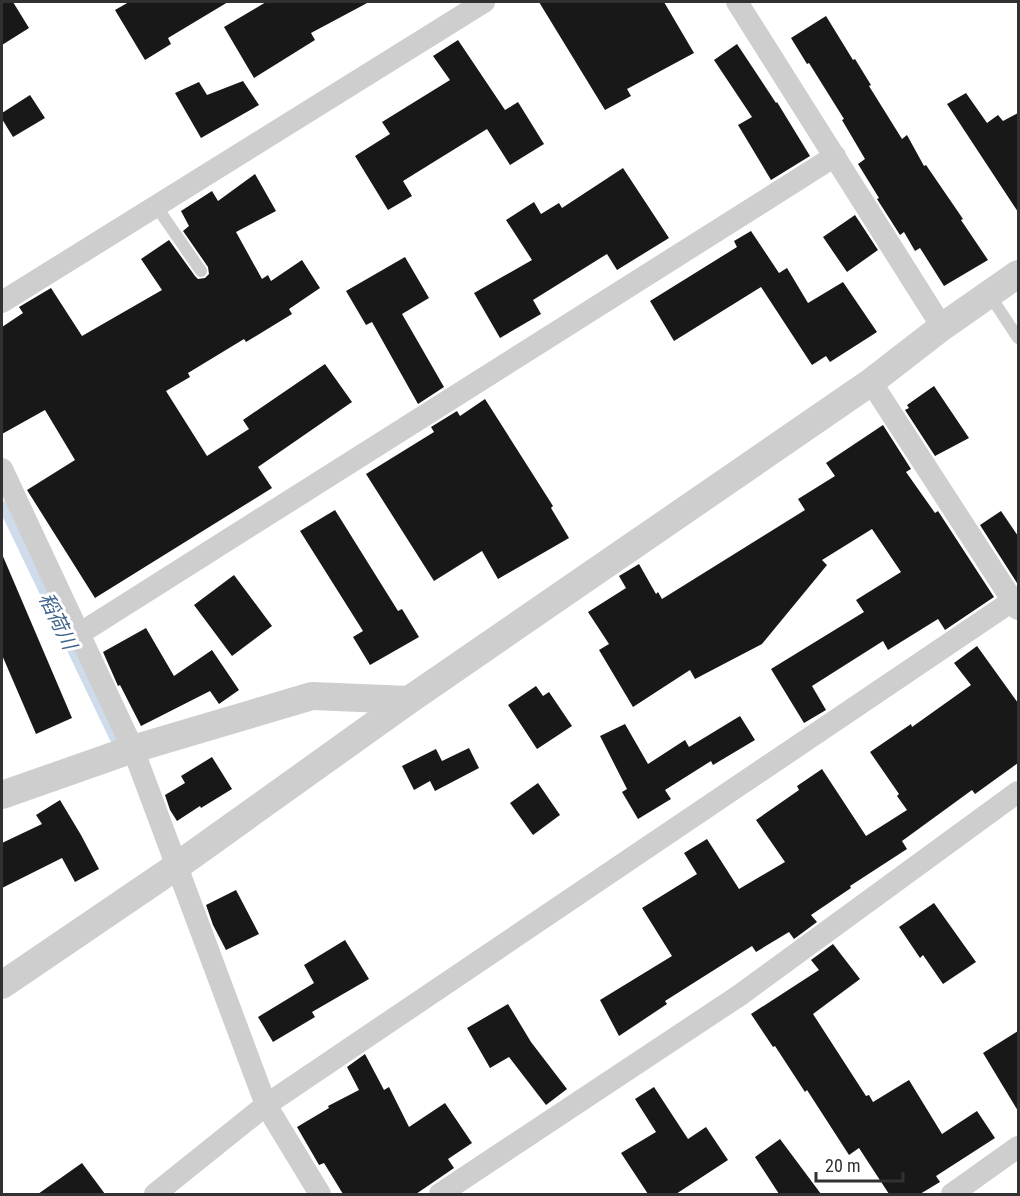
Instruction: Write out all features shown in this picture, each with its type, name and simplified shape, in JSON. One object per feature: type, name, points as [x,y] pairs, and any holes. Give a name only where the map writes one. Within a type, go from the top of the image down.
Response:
[{"type":"street","points":[[2,302],[484,2]]},
{"type":"street","points":[[737,2],[942,327]]},
{"type":"street","points":[[79,634],[834,156]]},
{"type":"street","points":[[2,986],[177,866],[409,700],[871,382],[942,327],[1018,274]]},
{"type":"street","points":[[155,1194],[266,1105],[1017,602],[871,382]]},
{"type":"street","points":[[2,469],[133,749],[266,1105],[320,1194]]},
{"type":"street","points":[[2,795],[133,749],[312,696],[409,700]]},
{"type":"street","points":[[440,1194],[740,995],[1018,792]]},
{"type":"street","points":[[952,1194],[1018,1147]]},
{"type":"lane","points":[[156,206],[201,271]]},
{"type":"lane","points":[[989,294],[1018,338]]},
{"type":"building","points":[[2,2],[13,2],[29,28],[2,45]]},
{"type":"building","points":[[129,2],[228,2],[168,38],[171,44],[145,60],[115,10]]},
{"type":"building","points":[[266,2],[369,2],[311,33],[315,40],[254,78],[224,27]]},
{"type":"building","points":[[539,2],[664,2],[694,53],[627,89],[631,96],[605,110]]},
{"type":"building","points":[[826,16],[853,60],[855,59],[902,139],[907,135],[924,166],[926,165],[963,219],[961,220],[988,260],[944,286],[920,248],[915,251],[904,232],[900,235],[877,199],[879,198],[858,164],[865,159],[842,120],[844,119],[791,38]]},
{"type":"building","points":[[458,40],[505,110],[518,102],[544,144],[510,165],[487,129],[403,181],[412,196],[388,210],[355,156],[390,134],[382,122],[450,80],[433,56]]},
{"type":"building","points":[[737,44],[777,102],[810,156],[771,180],[738,125],[752,117],[714,60]]},
{"type":"building","points":[[243,81],[259,105],[201,138],[175,93],[199,82],[207,95]]},
{"type":"building","points":[[966,93],[987,123],[998,115],[1003,121],[1018,113],[1018,212],[947,104]]},
{"type":"building","points":[[30,95],[45,118],[13,137],[2,119],[2,113]]},
{"type":"building","points":[[623,168],[669,238],[617,270],[607,254],[533,300],[541,314],[500,338],[474,293],[532,260],[506,220],[534,202],[541,214],[559,203],[562,208]]},
{"type":"building","points":[[255,174],[276,211],[236,232],[262,279],[268,275],[271,281],[302,260],[320,288],[289,309],[292,314],[246,342],[244,339],[188,373],[190,377],[166,391],[207,456],[249,429],[243,420],[325,364],[352,402],[258,467],[272,488],[95,598],[27,490],[75,460],[45,410],[2,434],[2,327],[23,313],[19,307],[51,288],[82,336],[162,290],[141,259],[169,240],[195,276],[198,279],[205,278],[209,274],[208,267],[183,231],[189,226],[181,211],[212,191],[218,201]]},
{"type":"building","points":[[855,215],[878,250],[847,272],[823,237]]},
{"type":"building","points":[[751,231],[779,273],[787,268],[808,303],[843,282],[877,332],[830,362],[826,356],[812,365],[761,287],[674,341],[650,301],[737,247],[734,241]]},
{"type":"building","points":[[405,257],[429,298],[402,314],[444,387],[418,404],[372,322],[366,325],[346,291]]},
{"type":"building","points":[[934,386],[969,438],[935,456],[905,410],[909,408],[907,405]]},
{"type":"building","points":[[485,399],[553,506],[551,508],[569,538],[498,579],[482,551],[434,581],[366,474],[434,432],[431,427],[457,411],[460,416]]},
{"type":"building","points":[[883,425],[911,469],[906,472],[935,513],[938,511],[994,597],[945,630],[938,619],[888,650],[883,641],[812,686],[826,710],[804,723],[771,669],[864,612],[856,600],[901,572],[872,529],[822,560],[827,565],[762,644],[695,679],[690,670],[633,707],[599,650],[609,644],[588,612],[626,588],[619,576],[639,564],[656,594],[658,592],[662,599],[805,510],[798,499],[835,476],[826,463]]},
{"type":"building","points":[[335,510],[398,611],[402,609],[419,637],[370,665],[353,637],[363,631],[300,531]]},
{"type":"building","points":[[1001,511],[1018,536],[1017,583],[980,525]]},
{"type":"building","points":[[2,554],[72,718],[36,734],[2,655]]},
{"type":"building","points":[[234,575],[272,626],[232,656],[194,605]]},
{"type":"building","points":[[146,628],[174,676],[212,650],[239,690],[219,704],[210,691],[141,726],[120,685],[118,686],[103,652]]},
{"type":"building","points":[[977,646],[1018,703],[1018,763],[975,794],[972,790],[902,841],[907,849],[850,886],[851,888],[811,915],[817,922],[794,939],[789,932],[756,952],[752,946],[665,1001],[667,1004],[619,1036],[600,1000],[672,956],[642,908],[697,874],[684,853],[707,839],[739,889],[785,862],[756,820],[799,790],[797,786],[822,769],[866,836],[907,810],[897,796],[899,794],[870,752],[911,724],[912,727],[971,685],[954,663]]},
{"type":"building","points":[[536,686],[543,696],[549,692],[572,726],[537,749],[508,705]]},
{"type":"building","points":[[740,716],[755,740],[713,765],[711,761],[665,790],[671,799],[638,819],[622,792],[627,789],[600,736],[625,724],[648,764],[685,740],[689,747]]},
{"type":"building","points":[[469,748],[479,768],[435,791],[430,781],[414,790],[402,766],[436,749],[442,761]]},
{"type":"building","points":[[212,757],[232,789],[177,821],[165,795],[185,783],[181,776]]},
{"type":"building","points":[[538,783],[560,815],[533,835],[510,803]]},
{"type":"building","points":[[60,800],[99,869],[75,882],[62,858],[2,888],[2,843],[42,824],[36,815]]},
{"type":"building","points":[[236,890],[259,934],[226,950],[206,905]]},
{"type":"building","points":[[934,903],[976,962],[943,984],[923,955],[920,958],[899,927]]},
{"type":"building","points":[[345,940],[369,979],[312,1012],[315,1017],[273,1042],[258,1017],[314,983],[304,965]]},
{"type":"building","points":[[833,944],[860,979],[813,1014],[866,1096],[869,1095],[873,1102],[909,1080],[942,1134],[977,1111],[995,1138],[936,1176],[940,1182],[920,1194],[889,1194],[859,1148],[849,1155],[807,1090],[805,1092],[751,1014],[819,970],[811,960]]},
{"type":"building","points":[[508,1004],[531,1042],[567,1089],[546,1105],[509,1057],[490,1068],[467,1028]]},
{"type":"building","points":[[1018,1031],[1018,1111],[983,1053]]},
{"type":"building","points":[[365,1054],[384,1090],[389,1087],[409,1127],[445,1103],[472,1143],[448,1159],[454,1168],[416,1194],[343,1194],[324,1163],[319,1165],[297,1127],[329,1108],[328,1106],[359,1090],[347,1067]]},
{"type":"building","points":[[654,1087],[688,1139],[706,1127],[728,1160],[676,1194],[648,1194],[621,1153],[656,1132],[635,1099]]},
{"type":"building","points":[[780,1139],[821,1194],[779,1194],[755,1157]]},
{"type":"building","points":[[82,1163],[105,1194],[38,1194]]},
{"type":"waterway","name":"稻荷川","points":[[2,505],[114,738]]}]
